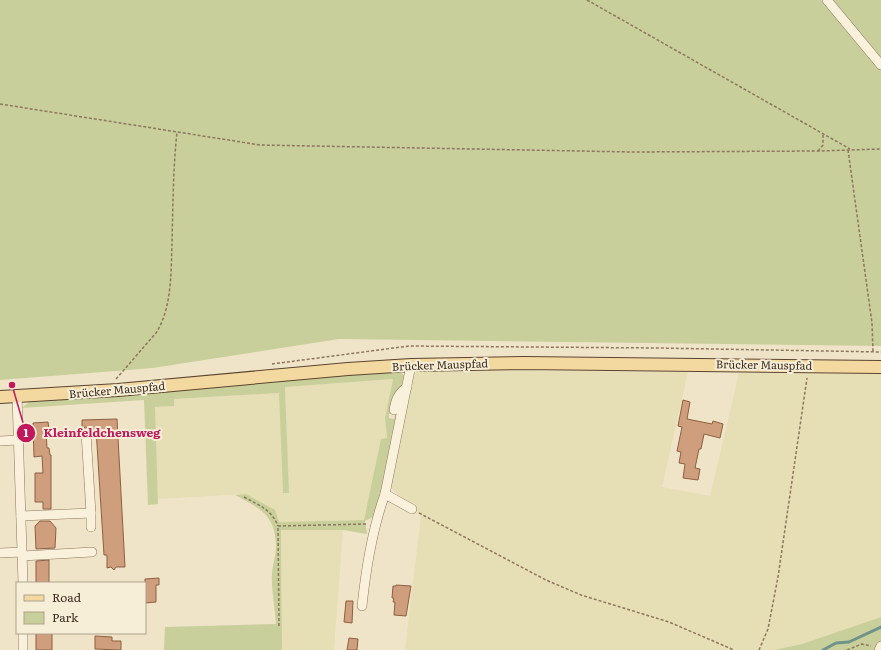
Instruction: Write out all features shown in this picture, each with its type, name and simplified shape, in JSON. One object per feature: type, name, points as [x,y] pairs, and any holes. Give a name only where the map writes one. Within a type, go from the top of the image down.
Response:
[{"type":"main road","name":"Brücker Mauspfad","points":[[0,397],[118,390],[348,369],[411,365],[532,363],[881,367]]},
{"type":"street","points":[[827,0],[881,65]]},
{"type":"street","points":[[362,606],[364,584],[378,514],[385,494],[411,365]]},
{"type":"street","points":[[394,410],[398,395],[407,387]]},
{"type":"street","points":[[17,396],[22,516],[22,582]]},
{"type":"street","points":[[86,433],[91,527]]},
{"type":"street","points":[[0,442],[18,440]]},
{"type":"street","points":[[385,494],[412,509]]},
{"type":"street","points":[[22,516],[91,512]]},
{"type":"street","points":[[0,553],[22,554],[92,552]]},
{"type":"street","points":[[23,634],[23,650]]},
{"type":"path","points":[[587,0],[852,150]]},
{"type":"path","points":[[0,104],[260,145],[633,152],[818,152],[881,149]]},
{"type":"path","points":[[112,382],[119,377],[156,333],[166,312],[171,267],[177,132]]},
{"type":"path","points":[[818,152],[823,145],[823,133]]},
{"type":"path","points":[[848,150],[872,324],[873,352]]},
{"type":"path","points":[[760,650],[768,629],[778,577],[809,366]]},
{"type":"path","points":[[244,497],[268,510],[274,517],[278,526],[279,626]]},
{"type":"path","points":[[412,509],[546,580],[581,595],[669,622],[734,650]]},
{"type":"path","points":[[278,526],[366,524],[372,521],[378,514]]},
{"type":"path","points":[[847,650],[862,644],[877,648]]},
{"type":"shaded area","points":[[417,371],[688,372],[662,487],[710,496],[739,373],[881,374],[881,617],[802,644],[774,650],[405,650],[421,516],[389,486],[413,375]]},
{"type":"shaded area","points":[[393,379],[385,418],[387,439],[371,488],[364,520],[279,522],[246,494],[158,499],[154,407],[174,406],[174,399],[280,393],[283,493],[288,493],[285,387]]},
{"type":"shaded area","points":[[281,530],[343,530],[334,650],[282,650]]},
{"type":"green space","points":[[0,0],[881,0],[881,346],[339,339],[153,368],[0,380]]},
{"type":"green space","points":[[400,372],[405,376],[403,385],[391,414],[389,414],[389,418],[394,419],[394,413],[398,414],[383,493],[375,516],[365,521],[367,534],[343,530],[281,530],[282,650],[164,650],[165,627],[276,624],[272,579],[276,552],[273,526],[264,513],[258,508],[235,495],[246,494],[275,510],[279,522],[364,520],[381,439],[387,438],[385,418],[393,379],[285,387],[289,493],[283,493],[279,393],[174,399],[174,406],[155,407],[158,504],[148,505],[144,400],[22,408],[29,402]]},
{"type":"green space","points":[[881,617],[881,650],[774,650],[802,644]]},
{"type":"building","points":[[683,400],[690,402],[687,419],[712,424],[713,421],[723,424],[720,438],[704,434],[695,468],[700,469],[698,480],[683,478],[685,464],[679,463],[681,452],[677,451],[682,427],[678,426]]},
{"type":"building","points":[[117,419],[125,567],[116,567],[114,570],[111,567],[107,568],[107,555],[104,555],[96,429],[86,427],[82,428],[82,420]]},
{"type":"building","points":[[48,422],[49,430],[46,430],[47,448],[49,448],[51,455],[51,509],[43,509],[43,502],[35,502],[35,473],[43,473],[42,456],[34,457],[33,423]]},
{"type":"building","points":[[40,521],[50,521],[56,528],[55,548],[36,549],[35,526]]},
{"type":"building","points":[[49,560],[49,582],[36,582],[36,561]]},
{"type":"building","points":[[159,578],[159,585],[156,585],[156,602],[146,603],[145,579]]},
{"type":"building","points":[[393,586],[411,586],[406,616],[394,615],[395,602],[393,602],[394,598],[392,598]]},
{"type":"building","points":[[346,601],[353,601],[352,623],[344,622]]},
{"type":"building","points":[[36,634],[52,634],[52,650],[36,650]]},
{"type":"building","points":[[95,636],[112,637],[112,641],[121,641],[121,650],[95,649]]},
{"type":"building","points":[[349,638],[358,639],[357,650],[347,650]]},
{"type":"waterway","points":[[823,650],[836,643],[849,642],[881,627]]},
{"type":"place","name":"Kleinfeldchensweg","points":[[12,385]]}]
